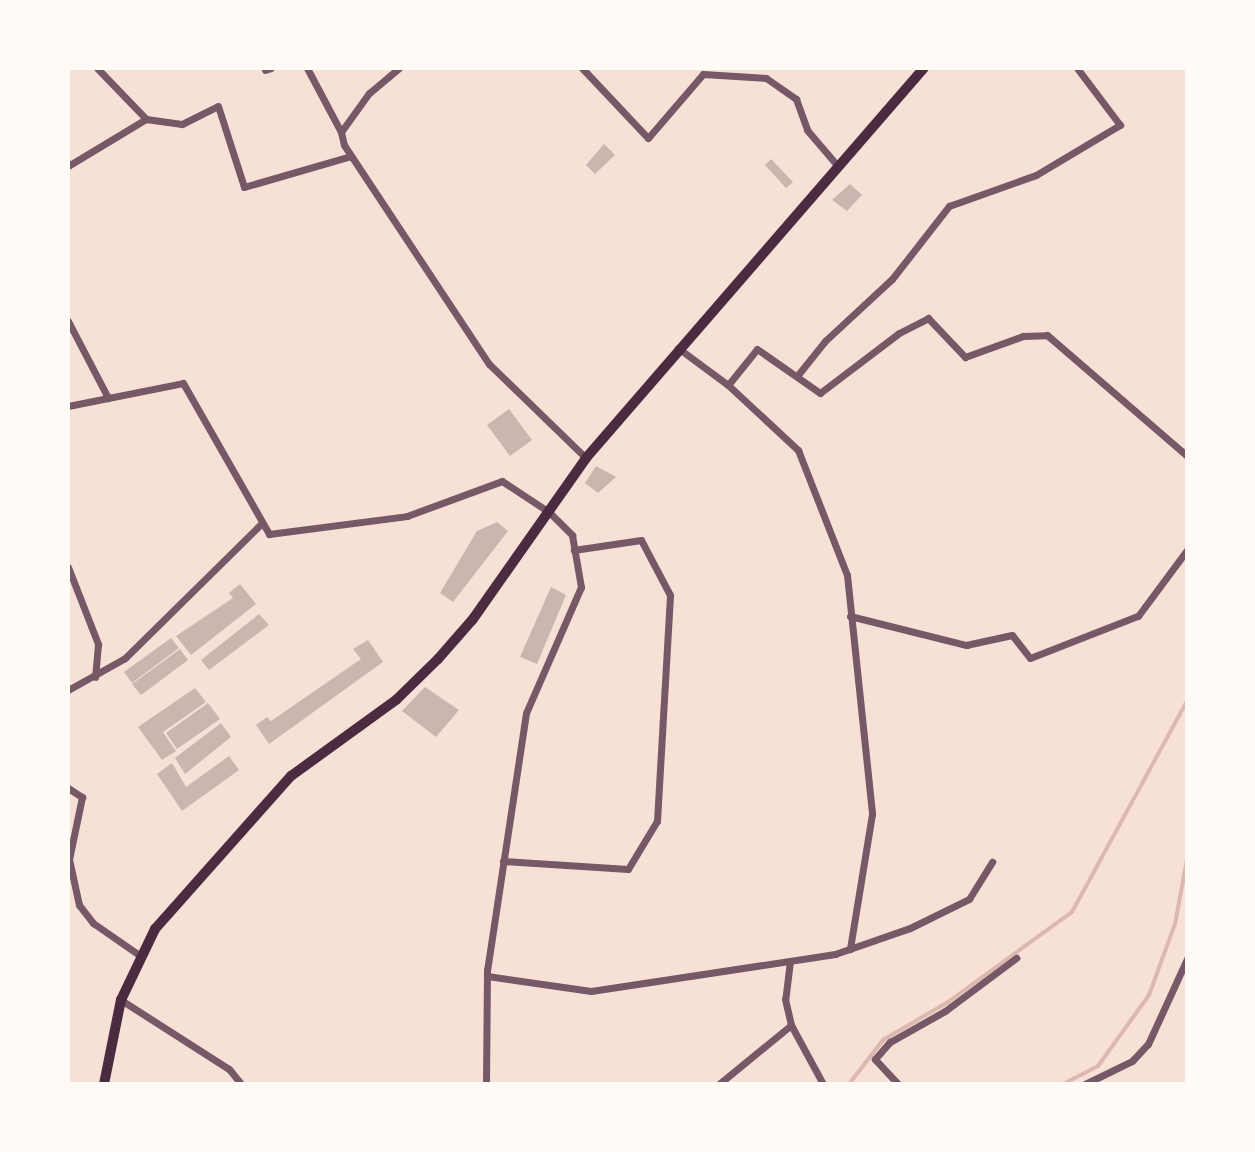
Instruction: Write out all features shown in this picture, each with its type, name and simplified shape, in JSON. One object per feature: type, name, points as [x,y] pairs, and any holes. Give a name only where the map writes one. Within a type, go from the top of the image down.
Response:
[{"type":"main road","points":[[104,1084],[121,1000],[139,955],[155,929],[269,796],[396,700],[438,659],[586,458],[678,348],[924,68]]},
{"type":"street","points":[[97,68],[146,119],[182,124],[218,106],[244,187],[351,156]]},
{"type":"street","points":[[307,68],[351,156],[489,364],[586,458]]},
{"type":"street","points":[[582,68],[648,138],[703,71],[766,78],[796,99],[807,130],[837,165]]},
{"type":"street","points":[[797,376],[825,341],[892,279],[949,206],[1036,175],[1120,125],[1077,68]]},
{"type":"street","points":[[341,132],[369,93],[398,69]]},
{"type":"street","points":[[68,166],[146,119]]},
{"type":"street","points":[[728,385],[757,349],[820,393],[899,333],[928,318],[965,357],[1023,336],[1047,335],[1187,456]]},
{"type":"street","points":[[68,321],[108,398]]},
{"type":"street","points":[[678,348],[728,385],[798,450],[847,575],[872,814],[850,949]]},
{"type":"street","points":[[68,406],[183,383],[269,534],[407,516],[502,481],[549,512],[572,535],[581,587],[526,713],[487,976],[486,1084]]},
{"type":"street","points":[[68,690],[125,658],[262,523]]},
{"type":"street","points":[[503,861],[628,869],[657,821],[670,595],[641,540],[574,550]]},
{"type":"street","points":[[850,616],[966,645],[1012,635],[1030,658],[1138,616],[1187,550]]},
{"type":"street","points":[[68,567],[98,644],[95,677]]},
{"type":"street","points":[[68,788],[82,797],[69,859],[79,905],[93,923],[139,955]]},
{"type":"street","points":[[487,976],[591,991],[850,949],[969,899],[992,862]]},
{"type":"street","points":[[898,1084],[875,1059],[890,1042],[945,1011],[1016,958]]},
{"type":"street","points":[[1085,1084],[1132,1061],[1148,1044],[1187,959]]},
{"type":"street","points":[[790,961],[785,999],[791,1025],[823,1084]]},
{"type":"street","points":[[121,1000],[229,1069],[241,1084]]},
{"type":"street","points":[[719,1084],[791,1025]]},
{"type":"building","points":[[604,144],[615,155],[595,174],[586,165]]},
{"type":"building","points":[[771,159],[793,182],[786,188],[765,165]]},
{"type":"building","points":[[850,184],[862,195],[847,211],[832,200]]},
{"type":"building","points":[[509,409],[532,440],[510,456],[487,425]]},
{"type":"building","points":[[596,466],[616,477],[598,493],[585,483]]},
{"type":"building","points":[[497,522],[508,531],[453,602],[440,593],[477,531]]},
{"type":"building","points":[[240,584],[256,604],[191,655],[176,636],[233,598],[229,593]]},
{"type":"building","points":[[551,587],[566,595],[537,664],[520,657]]},
{"type":"building","points":[[259,614],[269,625],[209,670],[201,660]]},
{"type":"building","points":[[171,638],[179,648],[132,683],[124,672]]},
{"type":"building","points":[[368,640],[383,662],[269,744],[256,725],[267,717],[271,721],[361,659],[353,649]]},
{"type":"building","points":[[180,649],[188,660],[141,695],[132,684]]},
{"type":"building","points":[[425,687],[459,710],[436,737],[402,711]]},
{"type":"building","points":[[195,688],[206,702],[163,732],[176,751],[162,760],[138,727]]},
{"type":"building","points":[[208,703],[220,719],[177,749],[166,733]]},
{"type":"building","points":[[221,723],[231,737],[185,774],[175,758]]},
{"type":"building","points":[[229,756],[239,770],[182,811],[157,774],[172,763],[186,787]]},
{"type":"waterway","points":[[849,1084],[883,1040],[948,1002],[1072,912],[1187,701]]},
{"type":"waterway","points":[[1063,1084],[1098,1066],[1149,995],[1175,924],[1187,859]]}]
